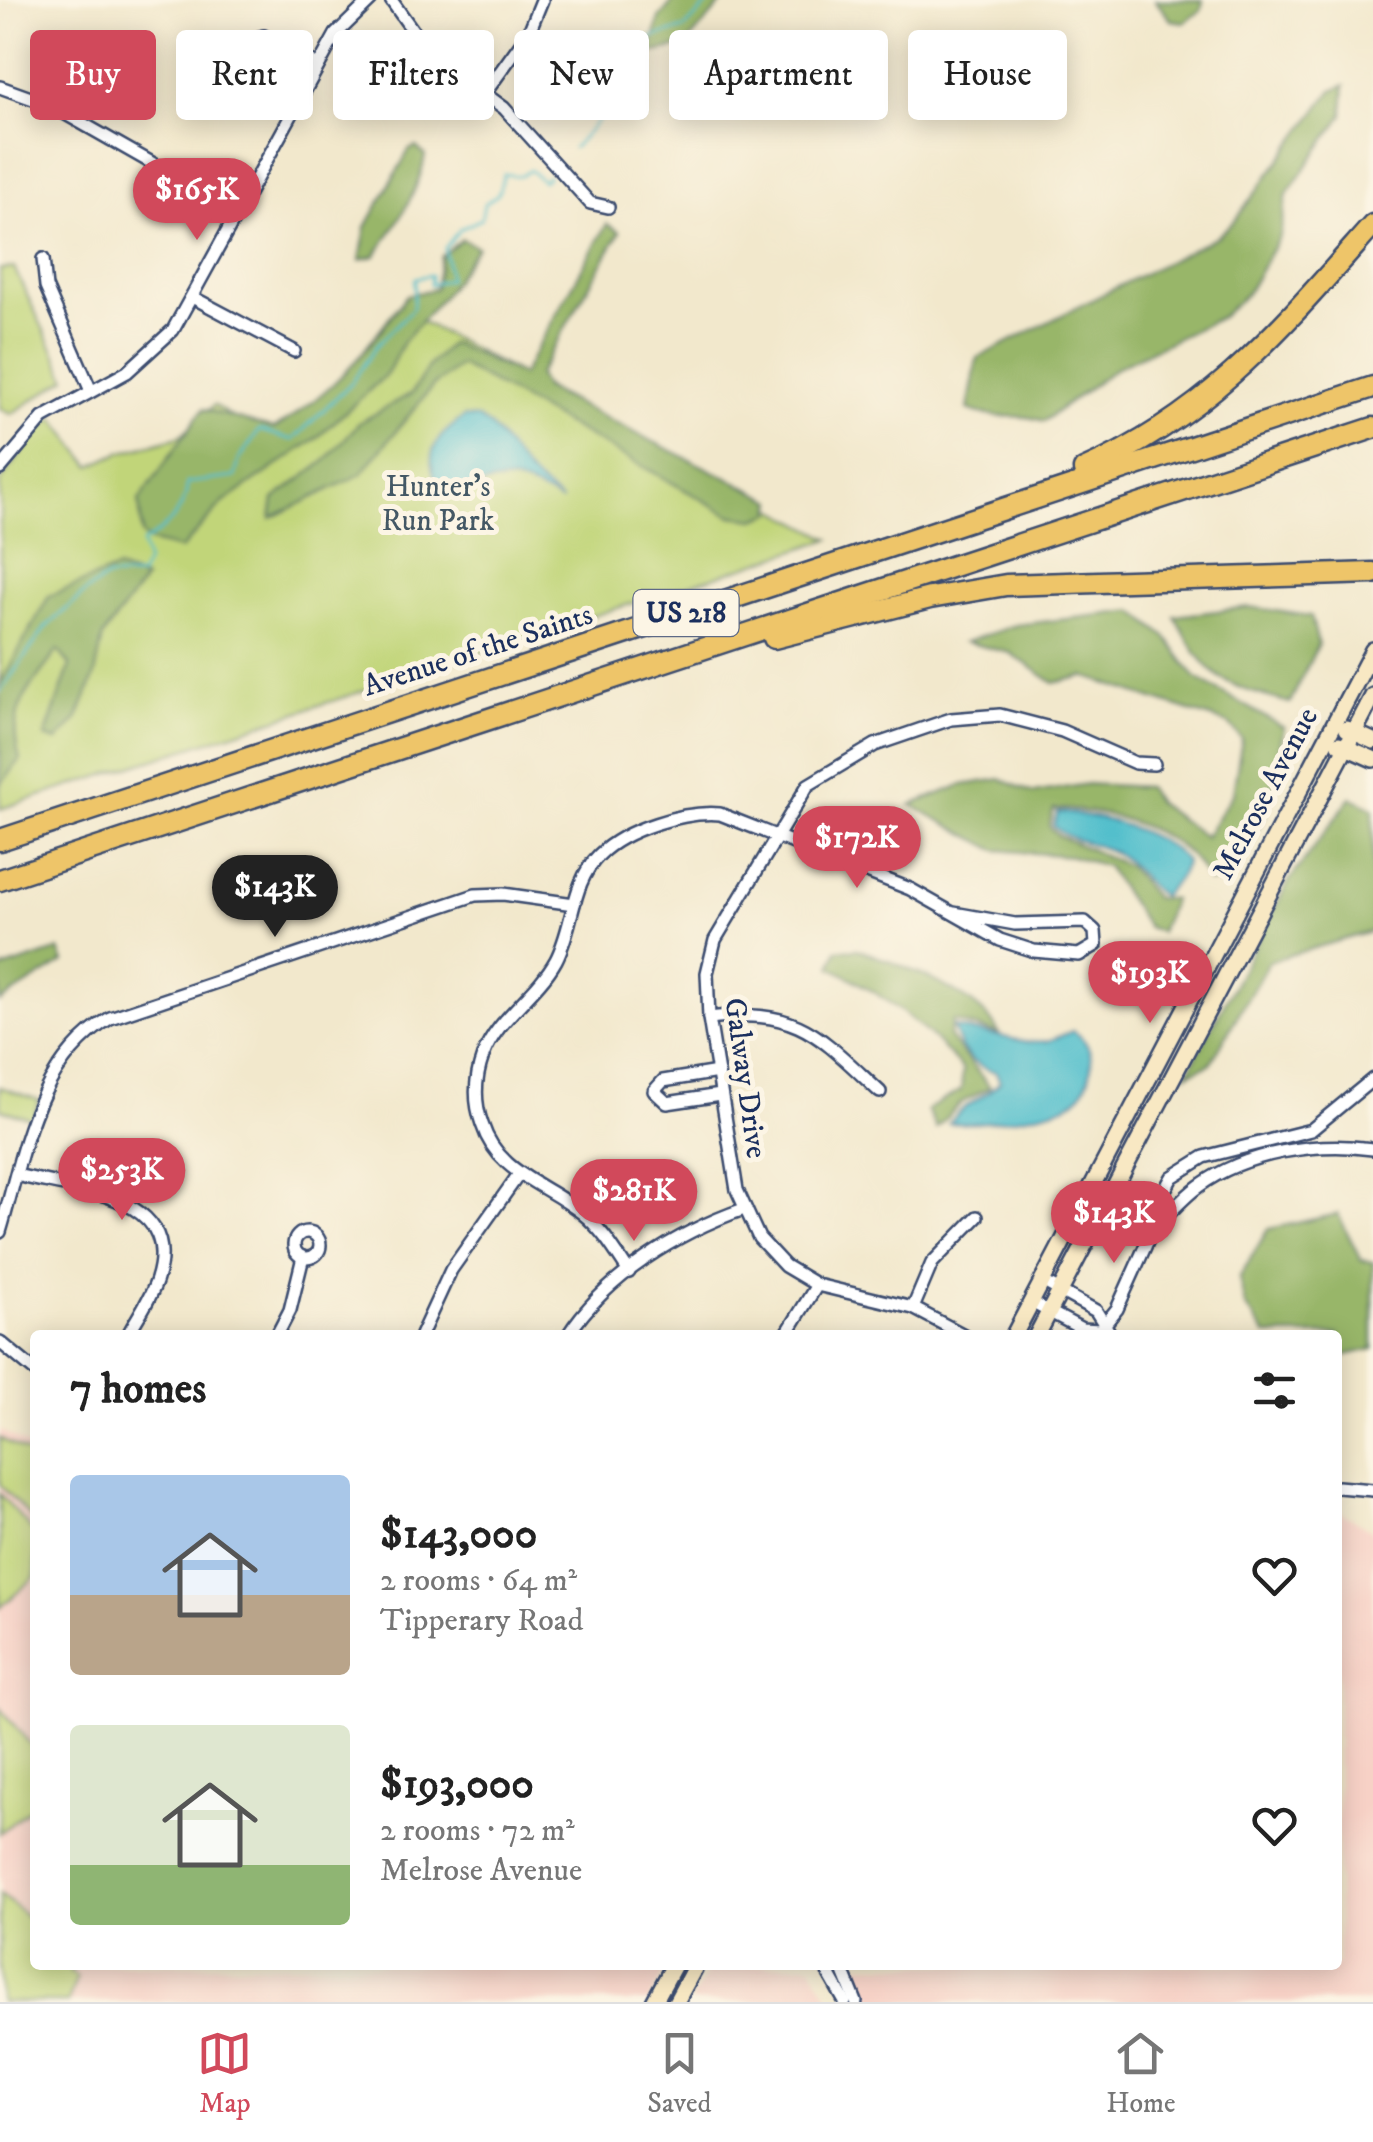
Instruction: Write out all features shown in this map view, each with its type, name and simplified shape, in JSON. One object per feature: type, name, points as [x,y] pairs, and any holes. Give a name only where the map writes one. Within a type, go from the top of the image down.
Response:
[{"type":"highway","points":[[732,598],[1046,485],[1151,436],[1200,404],[1245,366],[1373,225]]},
{"type":"highway","name":"Avenue of the Saints","points":[[0,840],[1373,386]]},
{"type":"highway","name":"US 218","points":[[0,880],[1373,428]]},
{"type":"highway","points":[[627,674],[930,598],[1006,585],[1373,573]]},
{"type":"main road","name":"Melrose Avenue","points":[[1017,1330],[1373,650]]},
{"type":"main road","name":"Melrose Avenue","points":[[1040,1330],[1373,696]]},
{"type":"main road","points":[[1334,722],[1373,759]]},
{"type":"main road","points":[[1326,738],[1373,741]]},
{"type":"main road","points":[[654,2002],[671,1970]]},
{"type":"main road","points":[[676,2002],[693,1970]]},
{"type":"street","points":[[313,74],[344,21],[371,0]]},
{"type":"street","points":[[391,0],[412,30]]},
{"type":"street","points":[[494,81],[529,32],[542,0]]},
{"type":"street","points":[[313,62],[318,65]]},
{"type":"street","points":[[0,87],[50,105],[238,212]]},
{"type":"street","points":[[494,101],[522,125],[590,202],[608,207]]},
{"type":"street","points":[[0,469],[42,418],[147,357],[173,330],[288,120]]},
{"type":"street","points":[[43,260],[46,287],[92,390]]},
{"type":"street","points":[[192,297],[294,351]]},
{"type":"street","name":"Galway Drive","points":[[955,1330],[913,1308],[816,1285],[771,1253],[744,1209],[720,1094],[707,973],[715,940],[775,836],[817,776],[875,745],[951,719],[988,715],[1026,720],[1134,764],[1154,764]]},
{"type":"street","points":[[629,1272],[584,1214],[518,1174],[487,1137],[478,1108],[477,1077],[494,1034],[533,993],[558,955],[590,866],[612,845],[633,834],[707,813],[730,816],[910,889],[985,933],[1034,950],[1086,954],[1098,938],[1085,922],[1038,926],[954,913]]},
{"type":"street","points":[[0,1232],[40,1098],[52,1074],[84,1036],[110,1018],[475,895],[503,894],[574,904]]},
{"type":"street","points":[[1034,950],[1038,926]]},
{"type":"street","points":[[709,1018],[755,1015],[809,1030],[841,1052],[880,1092]]},
{"type":"street","points":[[718,1072],[662,1081],[654,1091],[667,1103],[720,1094]]},
{"type":"street","points":[[1108,1329],[1153,1228],[1154,1209],[1172,1177],[1204,1157],[1289,1138],[1322,1122],[1373,1079]]},
{"type":"street","points":[[1289,1138],[1294,1151]]},
{"type":"street","points":[[1153,1228],[1189,1195],[1230,1168],[1294,1151],[1373,1149]]},
{"type":"street","points":[[423,1330],[450,1270],[518,1174]]},
{"type":"street","points":[[17,1175],[124,1200],[150,1221],[159,1245],[158,1274],[130,1330]]},
{"type":"street","points":[[1172,1177],[1189,1195]]},
{"type":"street","points":[[572,1330],[592,1303],[629,1272],[700,1227],[744,1209]]},
{"type":"street","points":[[913,1308],[932,1263],[977,1217]]},
{"type":"street","points":[[280,1330],[290,1310],[302,1257]]},
{"type":"street","points":[[1042,1281],[1096,1311],[1108,1329]]},
{"type":"street","points":[[790,1330],[804,1312],[816,1285]]},
{"type":"street","points":[[1032,1302],[1089,1330]]},
{"type":"street","points":[[0,1342],[30,1367]]},
{"type":"street","points":[[1342,1486],[1373,1490]]},
{"type":"street","points":[[827,1970],[845,2002]]},
{"type":"street","points":[[843,1970],[856,2002]]},
{"type":"shaded area","points":[[0,1430],[30,1447],[30,1970],[665,1970],[648,2002],[0,2002]]},
{"type":"shaded area","points":[[1342,1513],[1373,1531],[1373,2002],[857,2002],[846,1970],[1342,1970]]},
{"type":"shaded area","points":[[708,1970],[813,1970],[832,2002],[691,2002]]},
{"type":"green space","points":[[674,0],[725,0],[699,30],[669,30],[669,49],[650,53],[659,18]]},
{"type":"green space","points":[[1155,0],[1203,0],[1201,11],[1184,22],[1171,20]]},
{"type":"green space","points":[[1345,85],[1343,115],[1287,194],[1280,236],[1247,293],[1221,317],[1117,367],[1044,421],[968,409],[977,358],[1218,236],[1235,220],[1332,90]]},
{"type":"green space","points":[[416,147],[425,155],[412,195],[375,256],[360,260],[366,227],[409,150]]},
{"type":"green space","points":[[607,224],[620,232],[538,375],[544,388],[774,501],[772,513],[755,519],[732,516],[460,365],[433,386],[361,474],[271,518],[274,499],[324,462],[359,423],[412,393],[429,365],[451,343],[522,375]]},
{"type":"green space","points":[[462,239],[477,247],[444,295],[403,342],[387,374],[318,437],[223,503],[181,549],[151,542],[142,535],[139,500],[203,409],[274,429],[296,415],[348,369],[407,295],[435,289],[441,257]]},
{"type":"green space","points":[[14,268],[67,378],[11,414],[0,409],[0,269]]},
{"type":"green space","name":"Hunter's Run Park","points":[[396,308],[830,539],[0,809],[0,482],[39,430],[54,418],[91,466],[119,453],[179,437],[214,405],[268,441],[338,385]]},
{"type":"green space","points":[[117,569],[145,579],[103,636],[95,675],[78,718],[57,741],[45,737],[70,665],[58,650],[23,701],[16,727],[20,759],[0,785],[0,684],[49,596]]},
{"type":"green space","points":[[1249,607],[1311,616],[1318,644],[1290,703],[1248,691],[1219,676],[1197,654],[1175,616]]},
{"type":"green space","points":[[1134,611],[1166,637],[1195,677],[1284,728],[1266,813],[1229,880],[1208,882],[1182,848],[1143,826],[1098,813],[1054,809],[1049,826],[1059,836],[1128,866],[1155,898],[1173,899],[1160,932],[1147,927],[1106,866],[1071,856],[996,850],[911,805],[962,785],[1001,779],[1033,793],[1087,784],[1147,787],[1157,803],[1205,837],[1233,793],[1242,739],[1229,724],[1084,676],[1054,683],[1010,653],[965,642],[1016,625]]},
{"type":"green space","points":[[1351,797],[1373,808],[1373,931],[1269,961],[1210,1064],[1187,1074],[1289,881]]},
{"type":"green space","points":[[858,949],[958,993],[990,1019],[999,1034],[953,1021],[949,1036],[990,1087],[961,1103],[936,1128],[927,1110],[961,1090],[963,1070],[902,1012],[831,967],[837,950]]},
{"type":"green space","points":[[59,950],[64,962],[0,1002],[0,970]]},
{"type":"green space","points":[[0,1087],[39,1100],[33,1119],[0,1109]]},
{"type":"green space","points":[[1338,1214],[1361,1260],[1373,1262],[1373,1349],[1342,1356],[1342,1330],[1262,1330],[1245,1306],[1239,1278],[1268,1229]]},
{"type":"green space","points":[[0,1438],[30,1454],[30,1517],[0,1485]]},
{"type":"green space","points":[[0,1494],[30,1528],[30,1581],[0,1608]]},
{"type":"green space","points":[[0,1708],[30,1744],[30,1808],[0,1833]]},
{"type":"green space","points":[[0,1894],[30,1919],[30,1970],[71,1970],[77,1977],[68,2002],[0,2002]]},
{"type":"water","points":[[464,417],[479,418],[492,428],[529,474],[562,502],[511,481],[464,488],[443,486],[432,466],[433,450],[440,437]]},
{"type":"water","points":[[1058,812],[1109,821],[1160,841],[1186,861],[1178,879],[1162,896],[1120,856],[1059,831],[1053,825]]},
{"type":"water","points":[[953,1027],[1028,1042],[1048,1041],[1073,1031],[1090,1054],[1086,1084],[1075,1100],[1051,1110],[994,1121],[949,1123],[1000,1082],[996,1072],[968,1056]]},
{"type":"waterway","points":[[573,148],[632,84],[643,40],[684,29],[712,0]]},
{"type":"waterway","points":[[0,692],[46,627],[87,591],[108,577],[140,576],[147,561],[142,543],[173,518],[183,502],[187,483],[235,477],[239,460],[259,430],[293,440],[352,382],[377,345],[413,308],[415,278],[431,275],[430,285],[449,279],[445,248],[460,229],[481,219],[484,204],[498,194],[504,174],[521,176],[530,170],[543,181],[548,176]]}]
